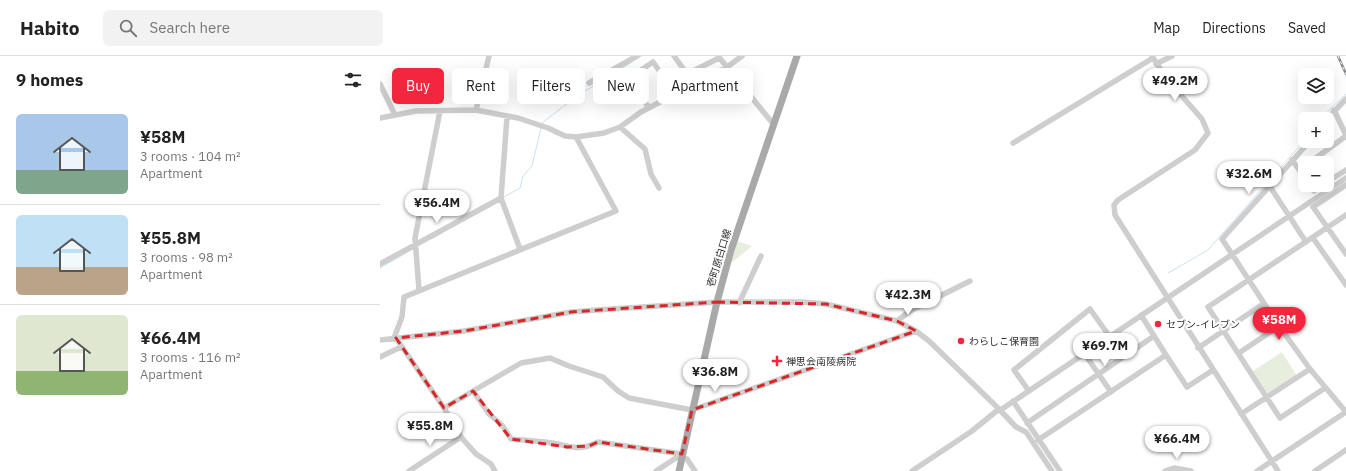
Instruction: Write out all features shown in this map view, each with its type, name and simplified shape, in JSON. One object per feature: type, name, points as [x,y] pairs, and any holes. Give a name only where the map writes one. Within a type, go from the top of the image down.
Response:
[{"type":"main road","name":"壱町原白口線","points":[[679,471],[717,302],[731,250],[797,56]]},
{"type":"street","points":[[476,110],[489,56]]},
{"type":"street","points":[[589,83],[637,56]]},
{"type":"street","points":[[674,56],[687,74],[719,57],[774,125]]},
{"type":"street","points":[[726,67],[742,56]]},
{"type":"street","points":[[1156,64],[1172,56]]},
{"type":"street","points":[[1012,143],[1152,57],[1166,78],[1202,119],[1208,132],[1195,150],[1118,200],[1114,205],[1115,215],[1166,298],[1278,471]]},
{"type":"street","points":[[650,108],[629,78],[653,62],[657,68]]},
{"type":"street","points":[[380,84],[394,115]]},
{"type":"street","points":[[1318,156],[1346,135],[1334,110],[1346,99]]},
{"type":"street","points":[[380,118],[416,112],[476,110],[518,118],[548,128],[565,136],[576,136],[604,133],[620,127],[657,104]]},
{"type":"street","points":[[419,290],[415,246],[440,111]]},
{"type":"street","points":[[507,117],[501,198],[520,249]]},
{"type":"street","points":[[620,127],[645,149],[651,174],[660,188]]},
{"type":"street","points":[[395,338],[402,317],[404,297],[616,211],[576,136]]},
{"type":"street","points":[[1257,471],[1346,412],[1310,369],[1279,326],[1222,239],[1303,148]]},
{"type":"street","points":[[1292,160],[1298,169]]},
{"type":"street","points":[[1334,178],[1346,170]]},
{"type":"street","points":[[912,471],[972,431],[999,409],[1029,391],[1346,178]]},
{"type":"street","points":[[1269,185],[1306,242]]},
{"type":"street","points":[[1346,185],[1313,207],[1346,254]]},
{"type":"street","points":[[380,264],[501,198]]},
{"type":"street","points":[[1325,388],[1280,418],[1208,307],[1346,215]]},
{"type":"street","points":[[1312,238],[1346,285]]},
{"type":"street","points":[[739,303],[761,256]]},
{"type":"street","points":[[897,321],[910,311],[970,281]]},
{"type":"street","points":[[380,340],[464,331],[571,312],[717,302],[801,302],[826,304],[897,321],[916,331],[929,341],[1016,427],[1026,432],[1052,471]]},
{"type":"street","points":[[1198,348],[1264,304]]},
{"type":"street","points":[[1029,391],[1014,370],[1090,309],[1110,337]]},
{"type":"street","points":[[1141,315],[1187,387],[1213,370]]},
{"type":"street","points":[[1239,353],[1279,326]]},
{"type":"street","points":[[444,408],[521,363],[550,358],[603,377],[610,382],[618,392],[629,398],[692,410],[916,331]]},
{"type":"street","points":[[1027,423],[1154,336]]},
{"type":"street","points":[[395,338],[444,408],[461,437],[476,454],[491,464],[495,471]]},
{"type":"street","points":[[380,357],[401,347]]},
{"type":"street","points":[[1084,353],[1111,392]]},
{"type":"street","points":[[1038,440],[1166,355]]},
{"type":"street","points":[[1241,414],[1310,369]]},
{"type":"street","points":[[473,391],[489,414],[502,425],[510,439],[554,443],[567,447],[589,446],[598,442],[682,456],[687,459],[695,471]]},
{"type":"street","points":[[1013,401],[1060,471]]},
{"type":"street","points":[[409,471],[461,437]]},
{"type":"street","points":[[1315,471],[1346,450]]},
{"type":"street","points":[[656,471],[682,456]]},
{"type":"street","points":[[1165,471],[1174,468],[1191,471]]},
{"type":"highlighted area","points":[[717,302],[826,304],[897,321],[916,331],[692,410],[682,454],[598,442],[589,446],[567,447],[511,439],[473,391],[444,408],[396,338],[464,331],[571,312]]},
{"type":"green space","points":[[737,241],[752,246],[730,264]]},
{"type":"green space","points":[[1282,352],[1297,376],[1268,394],[1253,371]]},
{"type":"waterway","points":[[638,58],[642,56]]},
{"type":"waterway","points":[[542,123],[577,96],[632,62]]},
{"type":"waterway","points":[[1328,112],[1346,94]]},
{"type":"waterway","points":[[504,197],[520,188],[523,176],[532,166],[541,128]]},
{"type":"waterway","points":[[1168,273],[1208,250],[1298,148]]},
{"type":"waterway","points":[[431,239],[442,233]]},
{"type":"waterway","points":[[380,268],[413,249]]},
{"type":"railway","points":[[1338,56],[1346,74]]},
{"type":"place","name":"セブン-イレブン","points":[[1158,324]]},
{"type":"place","name":"わらしこ保育園","points":[[961,341]]},
{"type":"place","name":"禅思会南陵病院","points":[[777,361]]}]
